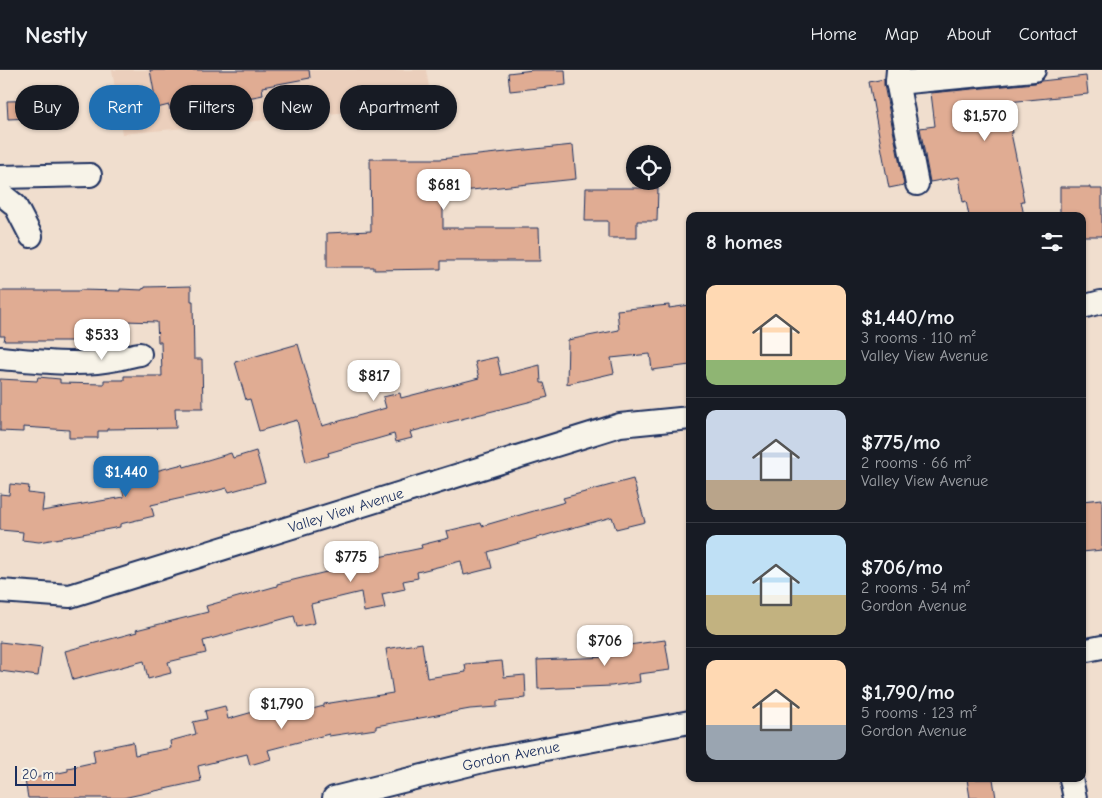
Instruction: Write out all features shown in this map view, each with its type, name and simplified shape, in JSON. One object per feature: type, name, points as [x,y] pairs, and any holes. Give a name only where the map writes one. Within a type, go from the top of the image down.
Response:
[{"type":"street","points":[[917,184],[897,76],[1034,70]]},
{"type":"street","points":[[0,176],[90,175]]},
{"type":"street","points":[[0,193],[15,205],[32,236]]},
{"type":"street","points":[[0,358],[48,362],[84,362],[115,360],[140,354]]},
{"type":"street","name":"Valley View Avenue","points":[[0,591],[70,596],[620,425],[686,418]]},
{"type":"street","points":[[1086,650],[1102,647]]},
{"type":"street","name":"Gordon Avenue","points":[[334,798],[491,759],[686,723]]},
{"type":"street","points":[[1072,782],[1075,798]]},
{"type":"shaded area","points":[[112,70],[426,70],[429,85],[340,85],[340,113],[330,114],[330,85],[263,85],[263,120],[253,121],[253,85],[170,85],[170,129],[122,134],[121,130],[160,130],[160,85],[114,85]]},
{"type":"building","points":[[150,70],[309,70],[310,78],[263,85],[263,95],[253,97],[253,85],[170,85],[170,110],[169,105],[160,107],[160,85],[153,85]]},
{"type":"building","points":[[533,70],[565,70],[566,85],[510,91],[508,73]]},
{"type":"building","points":[[1086,76],[1088,94],[1008,102],[1013,133],[1011,133],[1023,191],[1024,201],[1021,201],[1023,212],[968,212],[966,201],[963,202],[959,177],[930,182],[920,128],[935,126],[931,93]]},
{"type":"building","points":[[884,79],[904,185],[889,188],[869,82]]},
{"type":"building","points":[[7,101],[15,101],[15,119],[8,119]]},
{"type":"building","points":[[573,145],[576,179],[443,193],[443,228],[539,228],[540,261],[441,261],[441,269],[374,270],[374,267],[327,267],[327,233],[371,231],[370,159],[440,159]]},
{"type":"building","points":[[1060,187],[1102,189],[1102,236],[1086,236],[1086,212],[1060,212]]},
{"type":"building","points":[[586,188],[658,190],[657,221],[637,221],[637,238],[608,238],[608,221],[585,221]]},
{"type":"building","points":[[191,286],[194,359],[202,359],[203,408],[175,408],[176,428],[107,429],[107,431],[98,431],[98,438],[69,438],[69,430],[23,427],[23,432],[0,431],[0,379],[37,381],[38,377],[60,379],[60,383],[104,384],[104,380],[124,380],[124,376],[162,376],[161,342],[158,342],[157,322],[125,321],[125,338],[91,337],[91,339],[86,339],[86,341],[4,341],[5,336],[0,336],[0,291],[120,291],[120,289],[142,290],[145,287]]},
{"type":"building","points":[[669,305],[669,308],[686,306],[686,366],[652,370],[650,354],[611,358],[614,373],[567,384],[568,340],[619,330],[617,310]]},
{"type":"building","points":[[298,344],[322,426],[386,408],[383,397],[400,393],[401,398],[479,378],[475,362],[497,357],[501,375],[540,365],[541,383],[544,383],[548,397],[410,432],[412,438],[396,442],[394,434],[328,453],[329,456],[306,462],[297,420],[259,431],[250,399],[246,400],[235,362]]},
{"type":"building","points":[[256,451],[265,482],[229,492],[227,488],[151,505],[154,516],[120,524],[120,527],[39,542],[22,540],[23,532],[0,530],[0,494],[9,495],[10,484],[29,486],[28,493],[44,495],[42,511],[124,497],[118,469],[134,465],[136,476],[183,464],[184,467],[231,453],[233,458]]},
{"type":"building","points":[[633,479],[645,522],[616,529],[612,517],[488,552],[492,568],[464,575],[461,561],[417,572],[418,578],[403,581],[405,589],[382,594],[385,608],[364,612],[361,592],[311,604],[315,623],[297,627],[294,616],[203,641],[206,653],[168,662],[171,673],[148,679],[144,661],[73,680],[65,651],[137,632],[136,630],[208,612],[206,606],[277,586],[277,584],[355,565],[355,562],[422,548],[421,545],[449,538],[447,531],[481,523],[482,526],[565,502],[563,498]]},
{"type":"building","points":[[1102,499],[1102,550],[1086,552],[1086,501]]},
{"type":"building","points":[[665,640],[670,670],[639,674],[640,682],[611,686],[538,689],[537,660],[608,657],[607,648]]},
{"type":"building","points":[[0,642],[42,647],[38,676],[0,671]]},
{"type":"building","points":[[422,643],[427,678],[466,672],[465,664],[502,661],[504,677],[525,675],[526,698],[497,701],[497,707],[470,709],[376,726],[376,729],[329,736],[329,734],[268,750],[271,759],[250,765],[247,754],[198,766],[201,781],[123,798],[28,798],[25,780],[68,771],[68,768],[95,762],[93,750],[133,742],[135,755],[171,748],[170,741],[196,734],[193,722],[207,719],[205,711],[225,706],[228,719],[278,705],[281,717],[324,706],[324,704],[393,693],[386,649]]},
{"type":"building","points":[[967,782],[993,782],[996,798],[970,798]]}]
